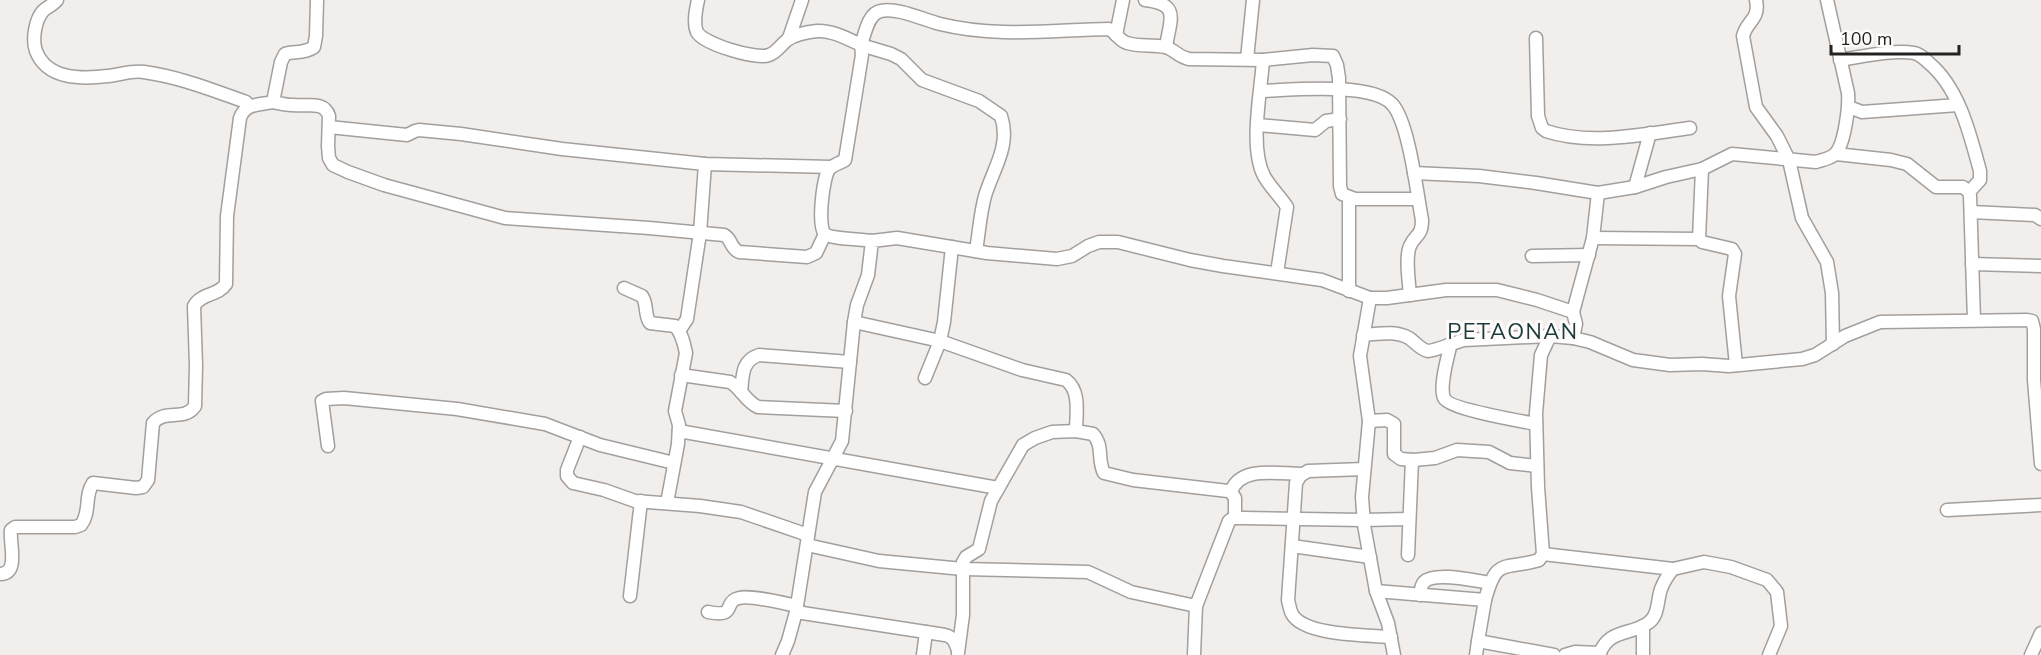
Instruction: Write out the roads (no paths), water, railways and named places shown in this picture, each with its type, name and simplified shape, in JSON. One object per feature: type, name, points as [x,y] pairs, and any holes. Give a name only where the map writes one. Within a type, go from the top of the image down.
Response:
[{"type":"street","points":[[57,0],[40,15],[34,42],[38,56],[57,74],[66,76],[108,76],[140,72],[158,74],[197,84],[246,102],[249,106]]},
{"type":"street","points":[[273,102],[281,62],[285,54],[303,53],[314,47],[317,0]]},
{"type":"street","points":[[698,0],[696,29],[698,34],[706,40],[759,57],[771,55],[789,38],[802,0]]},
{"type":"street","points":[[901,13],[903,0]]},
{"type":"street","points":[[1116,35],[1123,0]]},
{"type":"street","points":[[1145,0],[1165,4],[1169,9],[1171,16],[1166,47]]},
{"type":"street","points":[[1246,59],[1253,0]]},
{"type":"street","points":[[1756,0],[1755,18],[1743,36],[1756,106],[1777,136],[1789,159],[1802,218],[1827,262],[1831,279],[1833,344]]},
{"type":"street","points":[[1827,0],[1848,93],[1849,107],[1836,154]]},
{"type":"street","points":[[329,127],[407,135],[415,130],[461,134],[562,149],[705,164],[831,166],[845,160],[862,55],[861,45],[872,16],[877,12],[889,10],[977,32],[1109,29],[1127,43],[1166,47],[1178,56],[1189,59],[1263,60],[1313,55],[1333,56],[1337,65],[1339,90],[1342,194],[1349,198],[1418,199]]},
{"type":"street","points":[[789,38],[819,31],[891,54],[901,59],[922,80],[979,101],[999,113],[1004,132],[1003,148],[984,198],[976,251]]},
{"type":"street","points":[[1536,38],[1538,116],[1542,128],[1560,136],[1575,139],[1690,128]]},
{"type":"street","points":[[1840,60],[1892,52],[1914,53],[1942,74],[1958,105],[1980,171],[1980,180],[1969,192]]},
{"type":"street","points":[[1263,60],[1258,152],[1264,176],[1287,207],[1277,273]]},
{"type":"street","points":[[1261,92],[1339,90],[1382,97],[1393,105],[1402,122],[1414,173],[1422,230],[1410,243],[1408,252],[1410,295]]},
{"type":"street","points":[[0,574],[10,571],[12,566],[10,536],[11,530],[15,527],[75,527],[81,525],[87,515],[88,489],[93,483],[143,487],[148,480],[153,423],[162,415],[191,412],[195,406],[194,306],[196,301],[223,289],[226,284],[225,250],[228,205],[240,118],[242,112],[249,106],[273,102],[294,106],[319,105],[327,111],[329,158],[333,165],[384,185],[505,218],[724,235],[728,237],[735,250],[740,252],[807,257],[816,253],[825,234]]},
{"type":"street","points":[[1849,107],[1862,112],[1958,105]]},
{"type":"street","points":[[1258,124],[1315,130],[1326,121],[1340,119]]},
{"type":"street","points":[[1635,187],[1650,133]]},
{"type":"street","points":[[1414,173],[1479,176],[1598,193],[1635,187],[1702,169],[1725,156],[1739,153],[1816,162],[1836,154],[1907,164],[1936,187],[1964,187],[1969,192],[1974,320]]},
{"type":"street","points":[[679,331],[687,319],[700,233],[705,164]]},
{"type":"street","points":[[831,166],[823,196],[821,227],[825,234],[831,237],[872,241],[897,238],[976,251],[1058,259],[1072,256],[1089,246],[1107,241],[1201,262],[1322,280],[1370,297],[1387,298],[1446,290],[1497,290],[1573,312]]},
{"type":"street","points":[[1699,239],[1702,169]]},
{"type":"street","points":[[1573,338],[1576,324],[1573,312],[1593,238],[1598,193]]},
{"type":"street","points":[[1349,198],[1349,291]]},
{"type":"street","points":[[1971,212],[2035,215],[2041,219]]},
{"type":"street","points":[[1593,238],[1699,239],[1702,242],[1732,249],[1735,254],[1729,296],[1736,365]]},
{"type":"street","points":[[782,655],[796,609],[815,492],[842,441],[854,322],[857,304],[868,275],[872,241]]},
{"type":"street","points":[[925,378],[940,341],[944,322],[952,247]]},
{"type":"street","points":[[1532,256],[1588,255]]},
{"type":"street","points":[[1972,264],[2041,266]]},
{"type":"street","points":[[624,288],[642,296],[646,305],[646,316],[650,323],[675,326],[679,331],[686,353],[675,411],[679,431],[667,503]]},
{"type":"street","points":[[1370,297],[1360,356],[1369,421],[1362,497],[1376,591],[1388,623],[1394,655]]},
{"type":"street","points":[[1363,335],[1399,334],[1427,351],[1451,343],[1474,339],[1550,336],[1590,342],[1633,360],[1670,365],[1736,365],[1802,359],[1815,355],[1853,332],[1880,322],[2027,320],[2036,323],[2034,380],[2041,464]]},
{"type":"street","points":[[854,322],[940,341],[1022,370],[1066,380],[1071,383],[1074,390],[1076,431]]},
{"type":"street","points":[[1476,655],[1485,600],[1491,579],[1499,570],[1509,565],[1539,560],[1543,554],[1536,424],[1540,355],[1550,336]]},
{"type":"street","points":[[1451,343],[1443,385],[1443,396],[1446,402],[1462,408],[1536,424]]},
{"type":"street","points":[[741,392],[746,363],[750,358],[759,355],[850,362]]},
{"type":"street","points":[[681,375],[730,382],[747,400],[758,407],[846,411]]},
{"type":"street","points":[[328,446],[322,401],[344,398],[457,409],[545,424],[600,445],[675,463]]},
{"type":"street","points":[[1369,421],[1392,422],[1395,429],[1394,454],[1401,459],[1435,458],[1456,450],[1489,452],[1510,463],[1537,466]]},
{"type":"street","points":[[679,431],[998,488]]},
{"type":"street","points":[[958,654],[963,615],[963,569],[966,557],[979,549],[988,511],[998,488],[1023,445],[1035,438],[1052,432],[1076,431],[1093,434],[1100,444],[1102,468],[1107,474],[1133,480],[1231,492],[1235,498],[1235,518]]},
{"type":"street","points":[[580,437],[567,470],[569,480],[573,483],[641,501],[741,512],[807,540],[879,561],[963,569],[1088,572],[1131,592],[1196,606]]},
{"type":"street","points":[[1408,555],[1412,460]]},
{"type":"street","points":[[1231,492],[1236,482],[1246,475],[1302,474],[1308,471],[1364,469]]},
{"type":"street","points":[[1302,474],[1296,483],[1293,519],[1288,600],[1292,615],[1298,621],[1318,629],[1336,633],[1391,637]]},
{"type":"street","points":[[630,596],[641,501]]},
{"type":"street","points":[[1947,510],[2041,505]]},
{"type":"street","points":[[1194,655],[1196,606],[1229,521],[1235,518],[1409,519]]},
{"type":"street","points":[[1292,546],[1370,557]]},
{"type":"street","points":[[1543,554],[1673,569],[1704,562],[1731,567],[1767,580],[1777,592],[1781,626],[1769,655]]},
{"type":"street","points":[[1565,655],[1575,652],[1600,654],[1606,642],[1618,634],[1651,622],[1656,614],[1659,592],[1673,569]]},
{"type":"street","points":[[1420,595],[1421,586],[1430,578],[1443,577],[1490,583]]},
{"type":"street","points":[[1376,591],[1485,600]]},
{"type":"street","points":[[708,612],[722,614],[727,612],[737,598],[746,597],[796,609],[950,636],[954,640],[958,654]]},
{"type":"street","points":[[1643,626],[1643,655]]},
{"type":"street","points":[[923,655],[926,632]]},
{"type":"street","points":[[2031,655],[2041,633]]},
{"type":"street","points":[[1478,641],[1554,655]]},
{"type":"district","name":"PETAONAN","points":[[1513,332]]}]
